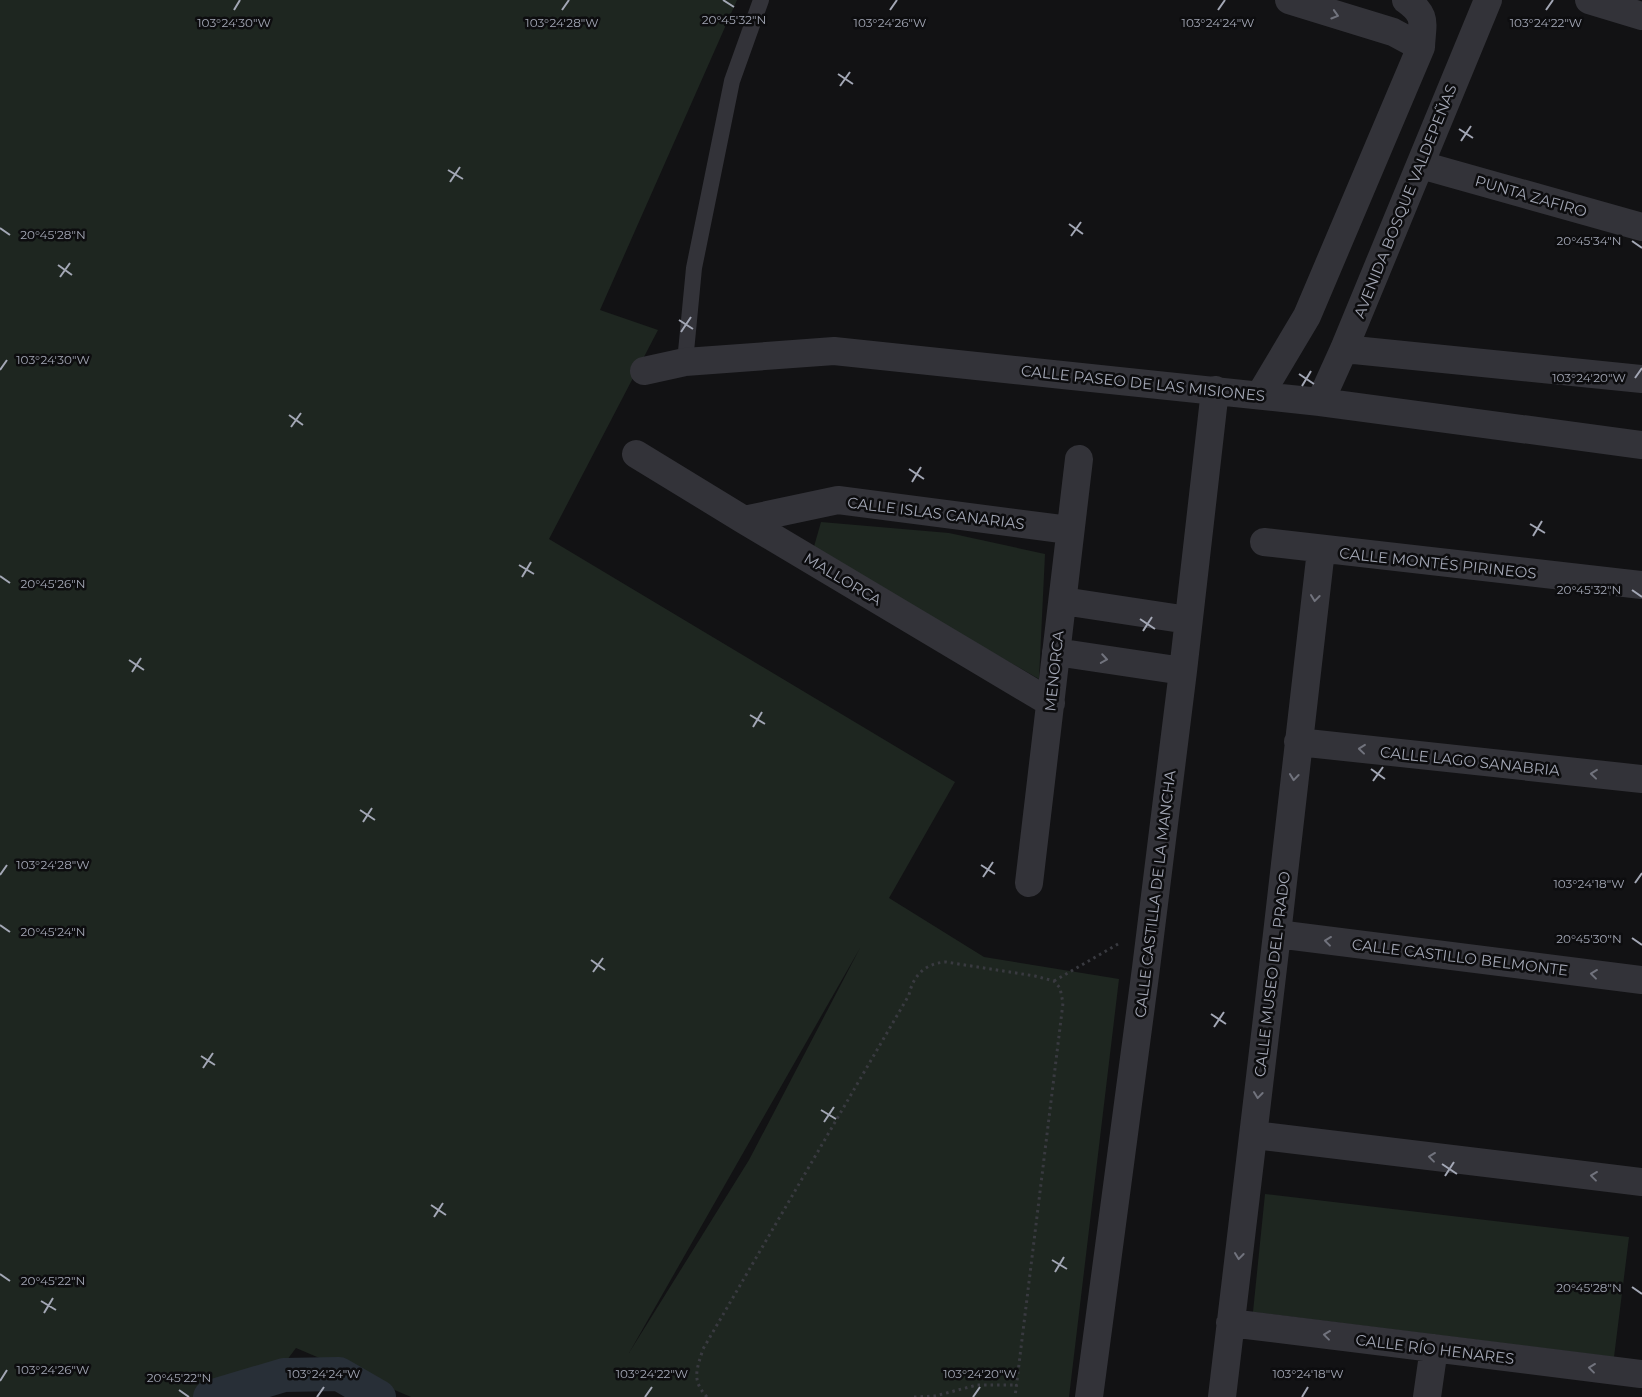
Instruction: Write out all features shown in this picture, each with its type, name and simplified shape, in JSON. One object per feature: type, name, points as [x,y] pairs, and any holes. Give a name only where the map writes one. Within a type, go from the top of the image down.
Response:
[{"type":"street","points":[[1289,0],[1393,32],[1421,47]]},
{"type":"street","points":[[1260,395],[1308,316],[1421,47],[1423,18],[1418,8],[1406,0]]},
{"type":"street","name":"AVENIDA BOSQUE VALDEPEÑAS","points":[[1320,402],[1421,165],[1488,0]]},
{"type":"street","points":[[1589,0],[1642,16]]},
{"type":"street","name":"PUNTA ZAFIRO","points":[[1421,165],[1642,227]]},
{"type":"street","points":[[1344,349],[1642,379]]},
{"type":"street","name":"CALLE PASEO DE LAS MISIONES","points":[[644,371],[685,362],[834,351],[1260,395],[1642,445]]},
{"type":"street","name":"CALLE CASTILLA DE LA MANCHA","points":[[1089,1397],[1152,924],[1214,390]]},
{"type":"street","name":"MALLORCA","points":[[636,454],[1051,703]]},
{"type":"street","name":"MENORCA","points":[[1029,883],[1051,703],[1069,530],[1079,459]]},
{"type":"street","name":"CALLE ISLAS CANARIAS","points":[[744,520],[838,500],[1069,530]]},
{"type":"street","name":"CALLE MONTÉS PIRINEOS","points":[[1264,542],[1321,550],[1642,585]]},
{"type":"street","name":"CALLE MUSEO DEL PRADO","points":[[1222,1397],[1321,550]]},
{"type":"street","points":[[1062,601],[1188,620]]},
{"type":"street","points":[[1056,652],[1182,671]]},
{"type":"street","name":"CALLE LAGO SANABRIA","points":[[1298,742],[1642,779]]},
{"type":"street","name":"CALLE CASTILLO BELMONTE","points":[[1277,934],[1642,980]]},
{"type":"street","points":[[1254,1135],[1642,1182]]},
{"type":"street","name":"CALLE RÍO HENARES","points":[[1230,1323],[1434,1348],[1640,1377]]},
{"type":"street","points":[[1428,1397],[1434,1348]]},
{"type":"lane","points":[[685,362],[694,268],[732,80],[762,0]]},
{"type":"path","points":[[1054,981],[1152,924]]},
{"type":"path","points":[[707,1397],[699,1388],[696,1374],[703,1349],[909,995],[910,986],[918,974],[927,966],[946,962],[1035,976],[1054,981],[1060,988],[1063,1003],[1015,1397]]},
{"type":"path","points":[[914,1397],[935,1396],[977,1385],[1016,1385]]},
{"type":"shaded area","points":[[0,0],[737,0],[600,310],[658,330],[549,539],[955,782],[889,898],[984,957],[1119,979],[1069,1397],[411,1397],[296,1348],[259,1397],[0,1397]],"holes":[[[860,948],[749,1160],[629,1353]]]},
{"type":"shaded area","points":[[821,522],[949,533],[1045,554],[1039,679],[813,550]]},
{"type":"shaded area","points":[[1265,1194],[1629,1237],[1614,1357],[1253,1312]]},
{"type":"waterway","points":[[210,1397],[284,1375],[339,1374],[379,1397]]}]
